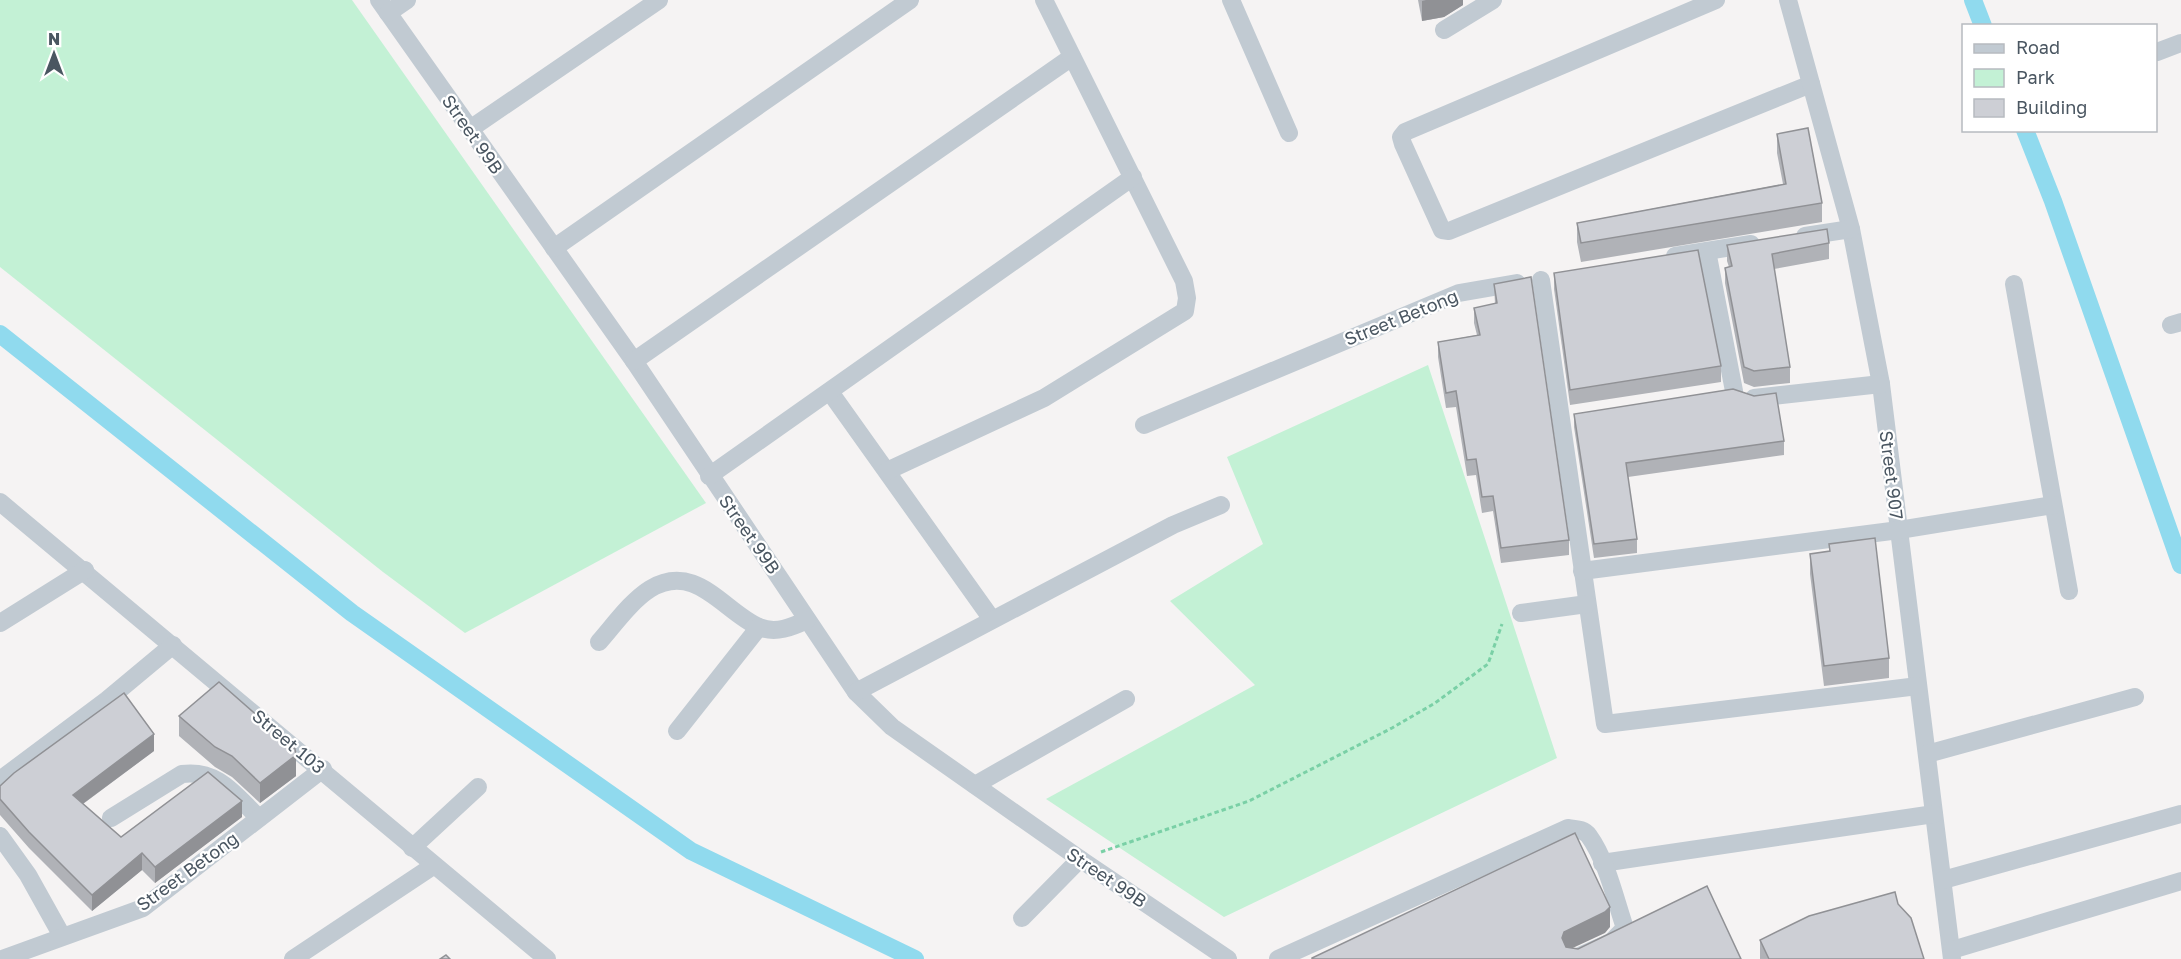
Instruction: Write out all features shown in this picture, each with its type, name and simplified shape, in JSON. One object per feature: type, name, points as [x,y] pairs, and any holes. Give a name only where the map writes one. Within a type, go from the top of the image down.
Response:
[{"type":"street","points":[[383,6],[407,0]]},
{"type":"street","points":[[470,129],[659,0]]},
{"type":"street","points":[[554,248],[910,0]]},
{"type":"street","points":[[887,471],[1044,398],[1185,311],[1187,298],[1184,281],[1044,0]]},
{"type":"street","points":[[1231,0],[1289,133]]},
{"type":"street","points":[[1444,30],[1493,0]]},
{"type":"street","points":[[1716,0],[1405,132],[1401,137],[1442,230],[1449,231],[1811,84]]},
{"type":"street","name":"Street 907","points":[[1788,0],[1851,229],[1881,384],[1952,955]]},
{"type":"street","name":"Street 99B","points":[[383,6],[634,361],[709,476],[762,548],[856,692],[892,727],[1080,859],[1228,959]]},
{"type":"street","points":[[2157,52],[2181,43]]},
{"type":"street","points":[[634,361],[1072,57]]},
{"type":"street","points":[[709,476],[1133,177]]},
{"type":"street","points":[[1662,258],[1851,229]]},
{"type":"street","points":[[1707,251],[1734,391]]},
{"type":"street","name":"Street Betong","points":[[1144,425],[1459,293],[1563,276]]},
{"type":"street","points":[[1541,280],[1605,724],[1918,686]]},
{"type":"street","points":[[2014,284],[2069,591]]},
{"type":"street","points":[[1711,394],[1734,391],[1752,398],[1881,384]]},
{"type":"street","points":[[830,392],[991,618]]},
{"type":"street","points":[[1562,418],[1584,415]]},
{"type":"street","name":"Street 103","points":[[0,502],[85,570],[323,769],[433,866],[547,959]]},
{"type":"street","points":[[856,692],[991,618],[1173,525],[1221,505]]},
{"type":"street","points":[[1582,571],[1899,530],[2053,505]]},
{"type":"street","points":[[0,623],[85,570]]},
{"type":"street","points":[[598,642],[648,590],[671,582],[691,584],[709,590],[759,627],[776,630],[791,628],[807,620]]},
{"type":"street","points":[[1521,613],[1587,604]]},
{"type":"street","points":[[677,731],[759,627]]},
{"type":"street","points":[[0,780],[107,700],[173,645]]},
{"type":"street","points":[[1927,754],[2135,697]]},
{"type":"street","points":[[975,785],[1125,699]]},
{"type":"street","name":"Street Betong","points":[[2,959],[143,908],[323,769]]},
{"type":"street","points":[[111,818],[182,774],[194,772],[209,774],[259,818]]},
{"type":"street","points":[[412,848],[478,787]]},
{"type":"street","points":[[1602,863],[1935,814]]},
{"type":"street","points":[[1943,880],[2181,814]]},
{"type":"street","points":[[1278,959],[1568,828],[1580,829],[1589,834],[1625,928],[1611,942],[1573,959]]},
{"type":"street","points":[[0,836],[28,875],[62,936]]},
{"type":"street","points":[[1022,918],[1080,859]]},
{"type":"street","points":[[293,959],[433,866]]},
{"type":"street","points":[[1952,955],[2181,881]]},
{"type":"path","points":[[1080,859],[1249,801],[1392,728],[1435,703],[1488,664],[1496,648],[1502,624]]},
{"type":"green space","points":[[0,0],[352,0],[706,503],[465,633],[383,572],[0,267]]},
{"type":"green space","points":[[1428,365],[1557,758],[1224,917],[1046,799],[1255,685],[1170,601],[1263,544],[1227,457]]},
{"type":"building","points":[[1808,128],[1822,203],[1581,243],[1577,223],[1786,184],[1777,134]]},
{"type":"building","points":[[1827,229],[1829,243],[1772,254],[1790,367],[1754,371],[1744,367],[1725,268],[1732,266],[1727,245]]},
{"type":"building","points":[[1698,250],[1721,366],[1570,390],[1554,273]]},
{"type":"building","points":[[1531,277],[1569,540],[1501,548],[1493,496],[1482,497],[1476,459],[1467,460],[1456,391],[1446,393],[1438,342],[1480,335],[1474,308],[1497,303],[1494,284]]},
{"type":"building","points":[[1733,389],[1754,396],[1776,393],[1784,441],[1626,463],[1637,539],[1594,544],[1574,414]]},
{"type":"building","points":[[1875,538],[1889,658],[1824,666],[1810,554],[1830,551],[1829,544]]},
{"type":"building","points":[[219,682],[295,749],[296,755],[260,783],[232,756],[215,747],[179,716]]},
{"type":"building","points":[[124,693],[154,734],[73,795],[121,837],[208,772],[242,801],[155,867],[142,853],[92,895],[29,832],[0,799],[0,786],[14,773]]},
{"type":"building","points":[[1575,833],[1610,907],[1605,912],[1564,932],[1562,938],[1566,947],[1578,949],[1707,886],[1741,959],[1312,959],[1312,958]]},
{"type":"building","points":[[1895,892],[1898,904],[1911,918],[1924,959],[1769,959],[1760,940],[1809,916]]},
{"type":"waterway","points":[[1973,0],[1982,24]]},
{"type":"waterway","points":[[2026,132],[2053,201],[2181,565]]},
{"type":"waterway","points":[[0,334],[352,613],[691,851],[915,959]]}]
